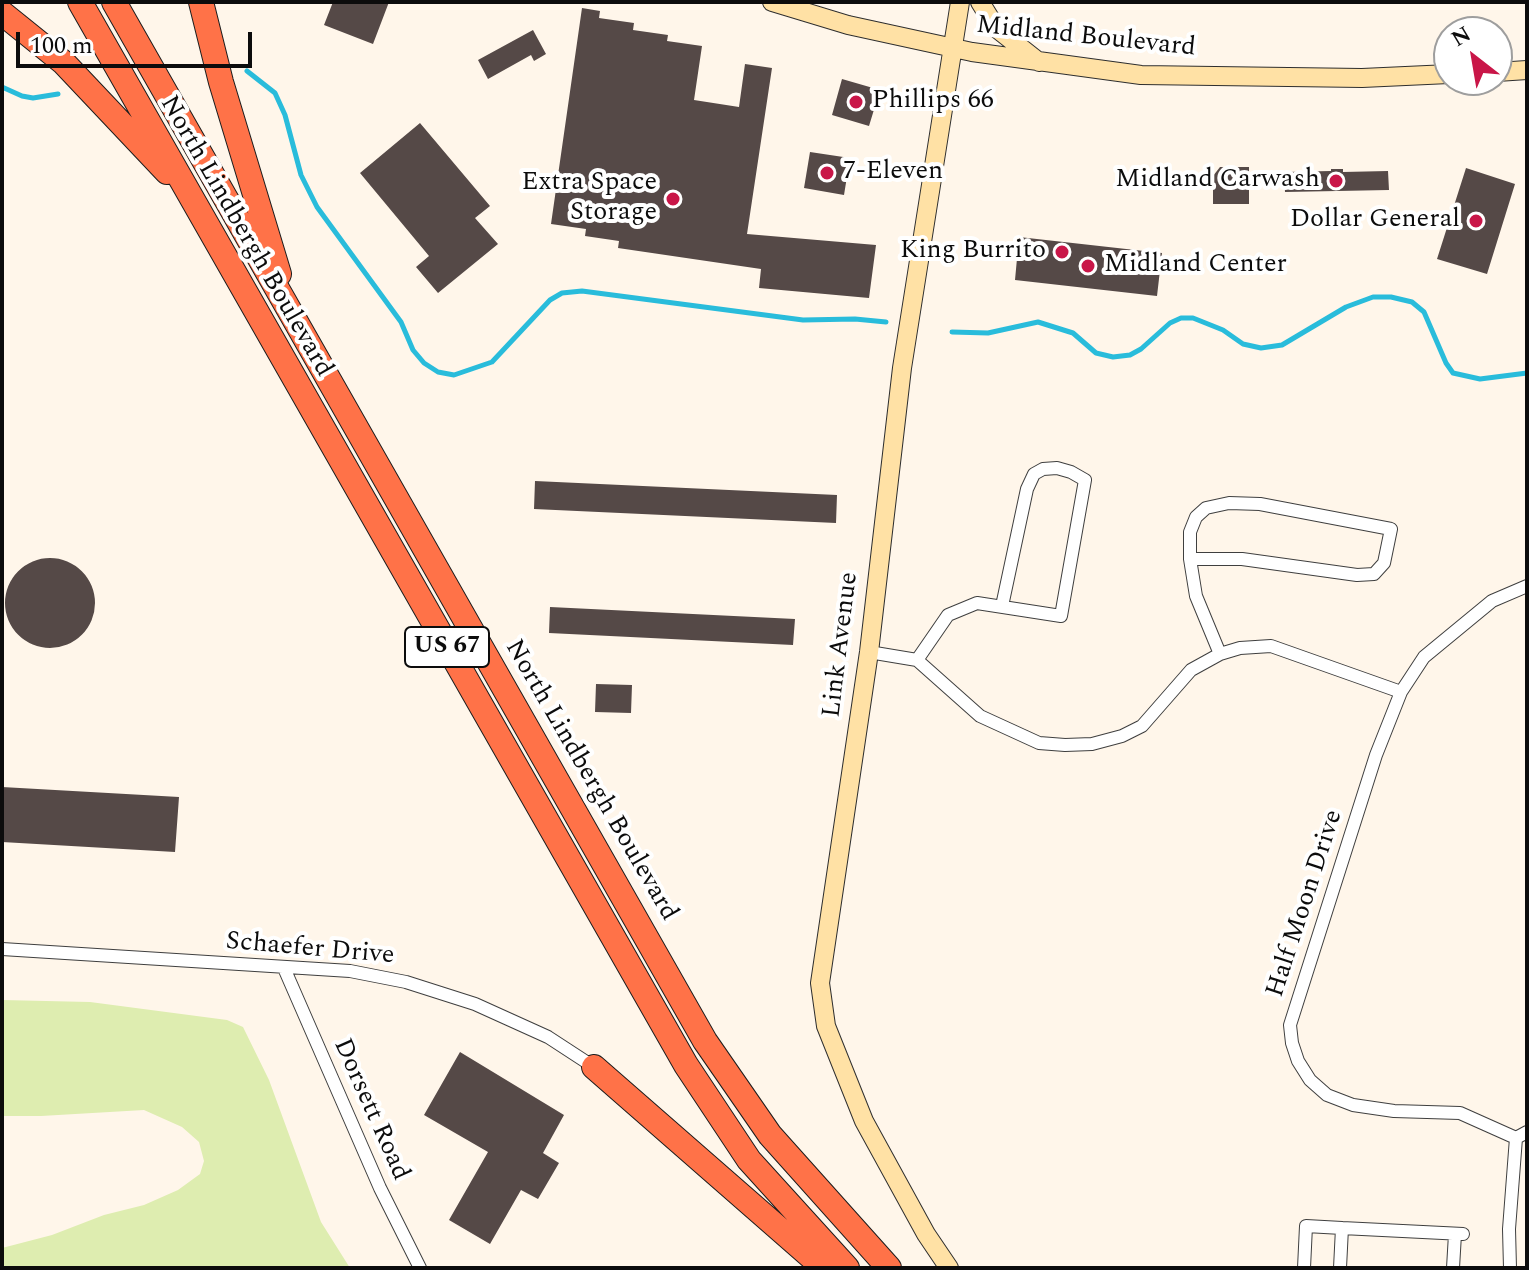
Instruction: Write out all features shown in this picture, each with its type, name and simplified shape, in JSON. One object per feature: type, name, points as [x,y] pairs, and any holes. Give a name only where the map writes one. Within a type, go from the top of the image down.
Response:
[{"type":"highway","name":"North Lindbergh Boulevard","points":[[80,2],[686,1065],[749,1160],[847,1268]]},
{"type":"highway","name":"North Lindbergh Boulevard","points":[[114,2],[705,1041],[770,1135],[889,1268]]},
{"type":"highway","points":[[201,2],[225,96],[288,307]]},
{"type":"highway","points":[[2,13],[64,63],[188,193]]},
{"type":"highway","points":[[594,1067],[824,1268]]},
{"type":"street","name":"Midland Boulevard","points":[[772,2],[848,25],[951,48],[1141,75],[1362,78],[1433,75]]},
{"type":"street","name":"Link Avenue","points":[[949,1268],[919,1222],[864,1121],[826,1026],[820,983],[869,652],[900,383],[960,2]]},
{"type":"street","points":[[980,2],[996,28],[1041,63]]},
{"type":"street","points":[[917,660],[948,615],[977,603],[1061,616],[1085,480],[1057,468],[1043,469],[1034,474],[1027,489],[1002,606]]},
{"type":"street","points":[[1190,559],[1242,559],[1357,575],[1374,574],[1384,563],[1391,529],[1260,504],[1229,503],[1206,508],[1196,517],[1190,532],[1190,559],[1196,596],[1220,654]]},
{"type":"street","name":"Half Moon Drive","points":[[1521,1135],[1460,1113],[1394,1111],[1353,1105],[1327,1095],[1310,1080],[1298,1061],[1290,1025],[1376,755],[1401,692],[1424,657],[1492,601],[1527,586]]},
{"type":"street","points":[[869,652],[917,660],[980,716],[1039,743],[1065,745],[1092,744],[1122,736],[1142,726],[1191,670],[1220,654],[1240,648],[1271,646],[1401,692]]},
{"type":"street","name":"Schaefer Drive","points":[[2,949],[350,971],[406,982],[475,1004],[548,1037],[594,1067]]},
{"type":"street","name":"Dorsett Road","points":[[284,968],[380,1188],[420,1268]]},
{"type":"street","points":[[1510,1268],[1509,1229],[1521,1135]]},
{"type":"street","points":[[1304,1268],[1306,1226],[1459,1234],[1453,1268]]},
{"type":"street","points":[[1340,1268],[1342,1228]]},
{"type":"green space","points":[[2,1000],[90,1002],[227,1020],[243,1027],[269,1080],[321,1222],[350,1268],[2,1268],[2,1248],[144,1205],[178,1190],[200,1174],[204,1161],[199,1142],[182,1127],[144,1110],[2,1116]]},
{"type":"building","points":[[333,2],[389,2],[373,44],[324,25]]},
{"type":"building","points":[[582,8],[600,11],[599,18],[634,23],[633,30],[668,35],[667,41],[702,46],[694,100],[739,107],[745,64],[772,68],[747,234],[876,245],[869,298],[759,288],[761,269],[618,248],[619,241],[585,236],[586,229],[551,224]]},
{"type":"building","points":[[533,30],[546,54],[534,61],[531,55],[488,79],[478,60]]},
{"type":"building","name":"Phillips 66","points":[[842,79],[880,90],[869,126],[832,115]]},
{"type":"building","points":[[420,123],[490,206],[475,218],[498,244],[438,293],[416,267],[429,256],[360,173]]},
{"type":"building","name":"7-Eleven","points":[[810,152],[850,158],[844,195],[804,188]]},
{"type":"building","points":[[1220,167],[1249,167],[1249,204],[1213,204],[1213,176]]},
{"type":"building","name":"Dollar General","points":[[1466,168],[1515,184],[1487,274],[1437,259]]},
{"type":"building","name":"Midland Carwash","points":[[1343,169],[1343,172],[1388,171],[1389,190],[1285,192],[1284,172]]},
{"type":"building","name":"Midland Center","points":[[1019,237],[1162,253],[1157,296],[1015,280]]},
{"type":"building","points":[[535,481],[837,495],[836,523],[534,509]]},
{"type":"building","points":[[50,558],[67,561],[82,571],[92,586],[95,603],[92,620],[82,635],[67,645],[50,648],[33,645],[18,635],[8,620],[5,603],[8,586],[18,571],[33,561]]},
{"type":"building","points":[[550,607],[795,619],[793,645],[549,633]]},
{"type":"building","points":[[596,684],[632,685],[631,713],[595,712]]},
{"type":"building","points":[[2,787],[179,797],[175,852],[2,842]]},
{"type":"building","points":[[460,1052],[564,1115],[543,1153],[559,1163],[538,1199],[521,1190],[490,1244],[449,1220],[488,1152],[424,1115]]},
{"type":"waterway","points":[[247,71],[275,93],[285,115],[301,175],[317,207],[401,322],[413,350],[424,363],[438,372],[454,375],[492,362],[550,300],[562,293],[582,291],[803,320],[886,322]]},
{"type":"waterway","points":[[2,87],[33,98],[58,94]]},
{"type":"waterway","points":[[952,332],[988,333],[1038,322],[1073,333],[1096,353],[1113,357],[1130,355],[1170,323],[1181,318],[1193,318],[1223,330],[1243,344],[1261,348],[1282,345],[1346,307],[1373,297],[1391,297],[1412,302],[1424,312],[1453,373],[1480,379],[1527,373]]},
{"type":"place","name":"Phillips 66","points":[[856,102]]},
{"type":"place","name":"7-Eleven","points":[[827,173]]},
{"type":"place","name":"Midland Carwash","points":[[1336,181]]},
{"type":"place","name":"Extra Space Storage","points":[[673,199]]},
{"type":"place","name":"Dollar General","points":[[1476,221]]},
{"type":"place","name":"King Burrito","points":[[1062,252]]},
{"type":"place","name":"Midland Center","points":[[1088,266]]}]
